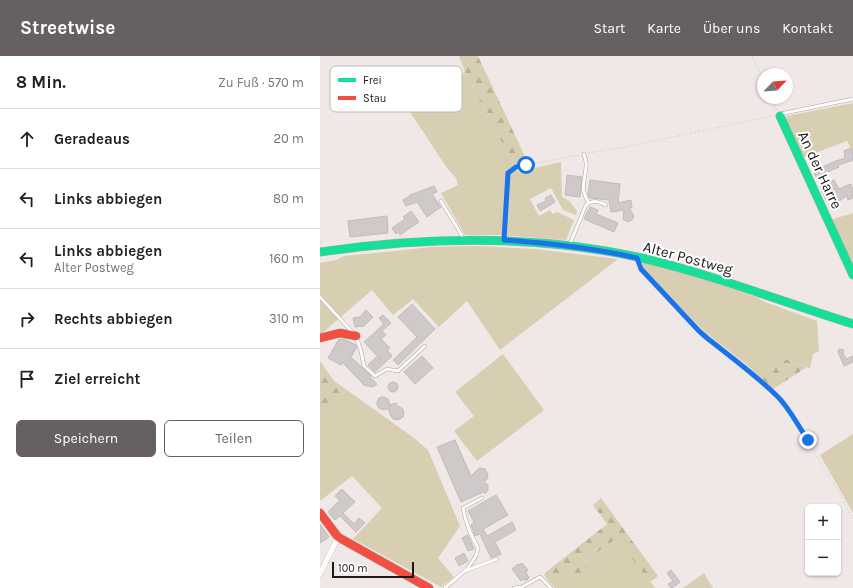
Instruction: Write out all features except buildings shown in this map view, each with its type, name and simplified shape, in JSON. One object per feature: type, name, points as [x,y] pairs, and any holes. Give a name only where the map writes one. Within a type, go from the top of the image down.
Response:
[{"type":"main road","name":"An der Harre","points":[[780,116],[853,275]]},
{"type":"main road","name":"Alter Postweg","points":[[320,252],[361,246],[418,241],[463,240],[536,242],[584,248],[677,267],[853,324]]},
{"type":"main road","points":[[320,338],[340,333],[356,336]]},
{"type":"main road","points":[[320,513],[338,537],[429,588]]},
{"type":"street","points":[[320,574],[338,537]]},
{"type":"lane","points":[[780,116],[853,99]]},
{"type":"lane","points":[[584,154],[587,166],[583,182],[584,196],[589,203]]},
{"type":"lane","points":[[441,201],[461,234],[463,240]]},
{"type":"lane","points":[[569,246],[586,205],[597,201],[606,205]]},
{"type":"lane","points":[[320,297],[356,336],[364,366],[375,376],[387,369],[398,371],[425,346]]},
{"type":"lane","points":[[445,588],[467,569],[476,556],[478,548],[469,533],[463,508],[482,498]]},
{"type":"lane","points":[[463,572],[497,559]]},
{"type":"lane","points":[[514,588],[522,587],[540,577],[550,588]]},
{"type":"path","points":[[752,56],[758,68]]},
{"type":"path","points":[[504,240],[508,173],[516,167],[780,116],[775,104]]},
{"type":"path","points":[[637,258],[641,269],[699,331],[757,378],[784,404],[792,414],[853,519]]},
{"type":"green space","points":[[459,56],[478,56],[527,161],[514,165],[465,72]]},
{"type":"green space","points":[[465,72],[518,172],[561,162],[562,197],[569,201],[577,211],[576,215],[563,210],[551,188],[530,199],[539,216],[550,210],[553,214],[557,212],[574,220],[566,240],[500,235],[465,235],[441,193],[458,185],[456,178],[447,168],[410,112],[462,112],[462,74]]},
{"type":"green space","points":[[853,103],[853,152],[847,141],[802,158],[785,119],[787,116]]},
{"type":"green space","points":[[853,213],[853,269],[830,220]]},
{"type":"green space","points":[[475,246],[535,249],[618,259],[500,350],[467,301],[439,327],[413,299],[393,315],[372,290],[320,335],[320,263],[336,260],[344,256],[431,247]]},
{"type":"green space","points":[[647,262],[719,284],[817,321],[819,351],[813,354],[810,368],[776,356],[760,377],[705,332],[643,270],[643,263]]},
{"type":"green space","points":[[503,354],[544,410],[477,461],[454,431],[474,416],[455,392]]},
{"type":"green space","points":[[776,356],[807,367],[773,389],[760,377]]},
{"type":"green space","points":[[320,361],[334,381],[347,390],[323,415],[320,421]]},
{"type":"green space","points":[[347,390],[414,438],[428,450],[460,526],[438,558],[454,577],[441,587],[353,539],[382,508],[352,476],[320,501],[320,421],[323,415]]},
{"type":"green space","points":[[853,434],[853,513],[820,455]]},
{"type":"green space","points":[[601,498],[658,576],[650,582],[617,538],[584,562],[579,554],[575,557],[584,570],[571,579],[567,572],[551,584],[544,575],[546,572],[607,524],[593,505]]},
{"type":"green space","points":[[617,537],[655,588],[555,588],[551,584],[567,572],[583,570],[575,557],[579,554],[585,562]]},
{"type":"green space","points":[[704,573],[713,588],[683,588]]},
{"type":"traffic: fast","points":[[780,116],[853,275]]},
{"type":"traffic: fast","points":[[320,252],[391,244],[462,240],[492,240],[582,247],[642,258],[696,272],[853,324]]},
{"type":"traffic: jam","points":[[320,338],[340,333],[356,336]]},
{"type":"traffic: jam","points":[[320,513],[338,537],[429,588]]},
{"type":"route","points":[[526,165],[516,167],[508,173],[504,240],[584,248],[637,258],[641,269],[699,331],[757,378],[778,398],[792,414],[808,440]]}]
